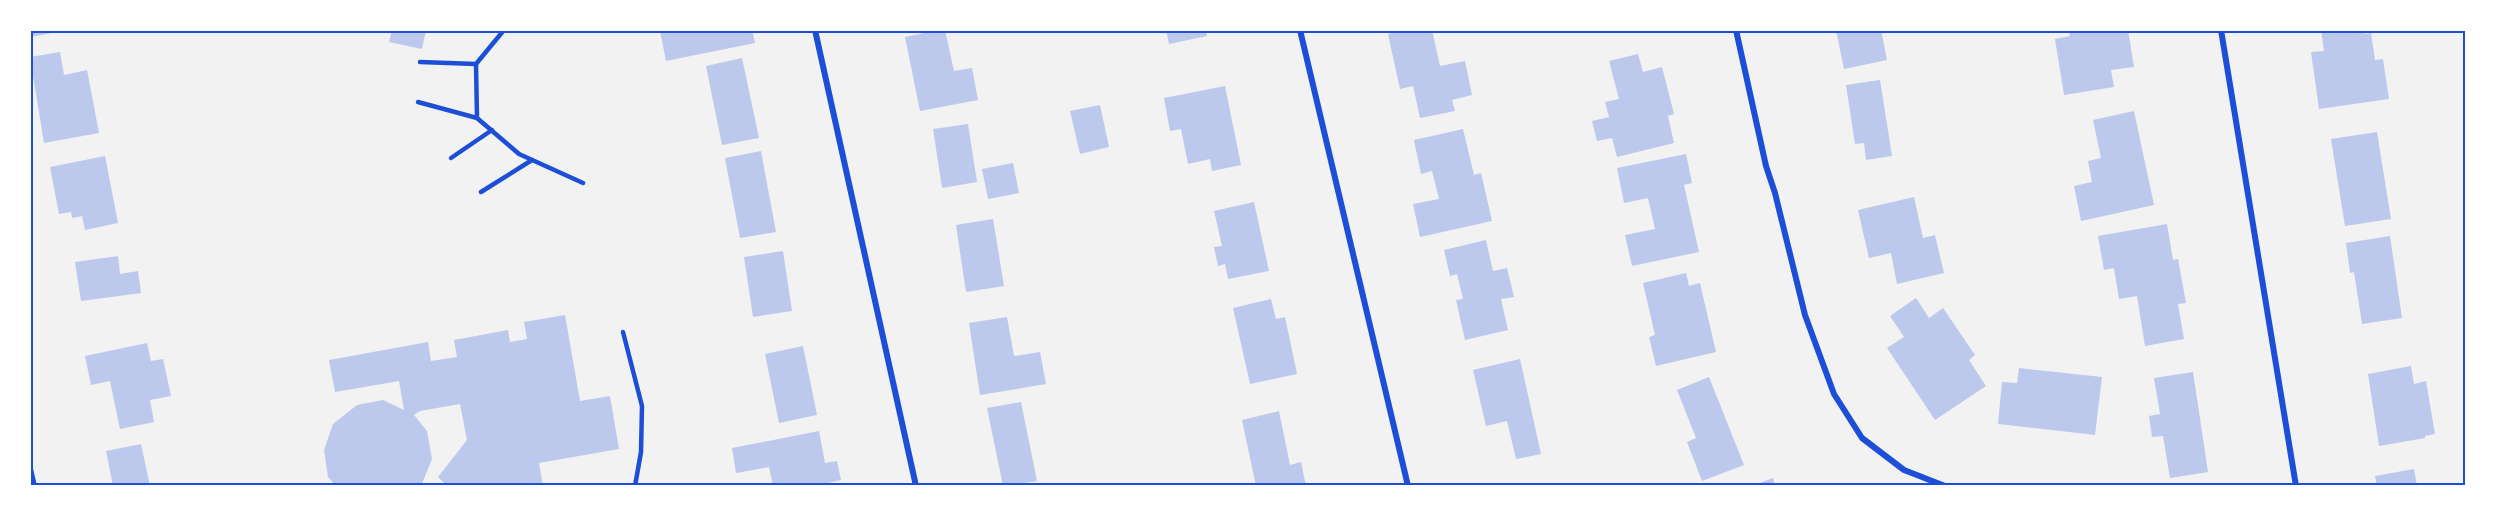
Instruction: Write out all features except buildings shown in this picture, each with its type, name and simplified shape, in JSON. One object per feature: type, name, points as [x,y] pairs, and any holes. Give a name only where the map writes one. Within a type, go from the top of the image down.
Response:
[{"type":"street","points":[[815,30],[916,486]]},
{"type":"street","points":[[1300,30],[1408,486]]},
{"type":"street","points":[[1736,30],[1766,166],[1775,193],[1805,315],[1834,394],[1862,438],[1904,470],[1945,486]]},
{"type":"street","points":[[2221,30],[2296,486]]},
{"type":"street","points":[[30,470],[34,486]]},
{"type":"lane","points":[[477,118],[476,64],[504,30]]},
{"type":"lane","points":[[420,62],[476,64]]},
{"type":"lane","points":[[418,102],[477,118],[519,154],[582,183]]},
{"type":"lane","points":[[451,158],[492,130]]},
{"type":"lane","points":[[481,192],[532,160]]},
{"type":"lane","points":[[623,333],[642,406],[641,452],[635,486]]}]
